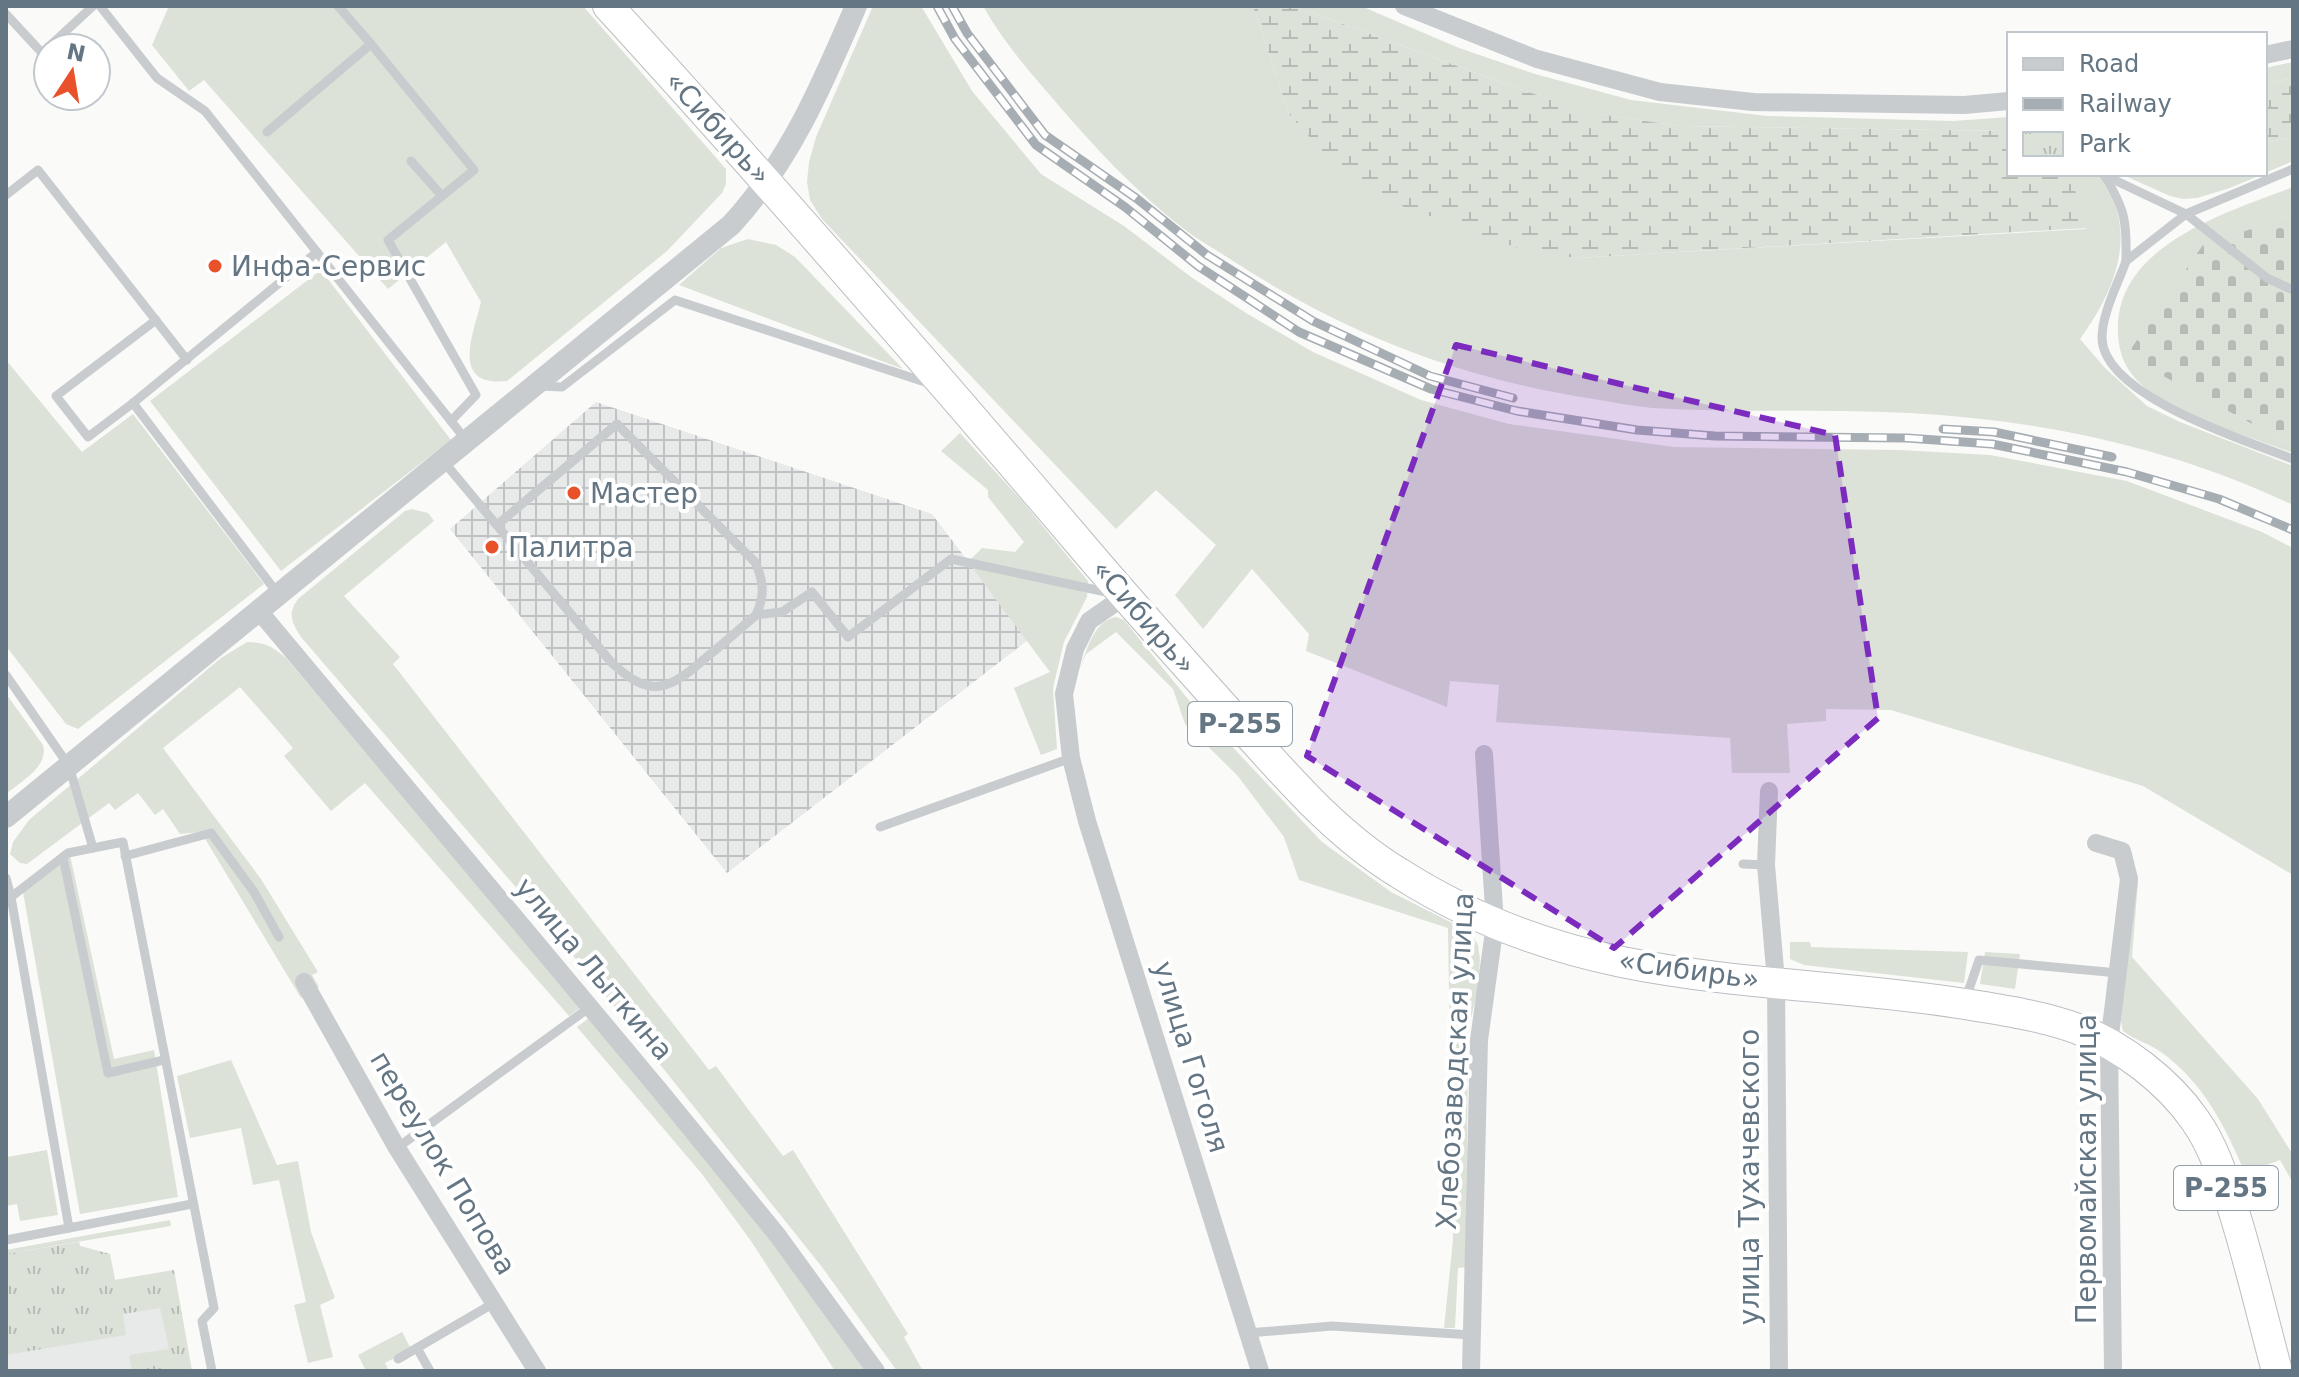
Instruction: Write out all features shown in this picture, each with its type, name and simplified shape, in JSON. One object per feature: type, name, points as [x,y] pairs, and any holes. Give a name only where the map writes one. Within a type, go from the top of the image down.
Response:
[{"type":"highway","name":"«Сибирь»","points":[[608,6],[767,182],[1125,596],[1293,784],[1344,833],[1395,871],[1495,924],[1566,949],[1626,963],[1964,1004],[2054,1022],[2081,1030],[2109,1044]]},
{"type":"highway","name":"Р-255","points":[[2109,1044],[2159,1080],[2194,1119],[2211,1149],[2246,1253],[2277,1371]]},
{"type":"street","points":[[1404,6],[1537,59],[1660,92],[1753,102],[1964,105],[2007,101]]},
{"type":"street","points":[[6,817],[716,239],[746,209],[791,147],[855,8]]},
{"type":"street","points":[[2267,55],[2293,49]]},
{"type":"street","name":"улица Гоголя","points":[[1125,596],[1089,621],[1075,649],[1064,694],[1071,758],[1087,821],[1260,1371]]},
{"type":"street","name":"улица Лыткина","points":[[259,611],[778,1236],[876,1371]]},
{"type":"street","name":"Хлебозаводская улица","points":[[1471,1371],[1479,1040],[1495,924],[1484,754]]},
{"type":"street","name":"улица Тухачевского","points":[[1769,791],[1766,865],[1776,981],[1779,1371]]},
{"type":"street","name":"Первомайская улица","points":[[2096,843],[2122,851],[2129,879],[2109,1044],[2113,1371]]},
{"type":"street","name":"переулок Попова","points":[[304,982],[397,1148],[537,1371]]},
{"type":"lane","points":[[6,14],[42,53],[93,6]]},
{"type":"lane","points":[[100,6],[157,78],[205,111],[466,440]]},
{"type":"lane","points":[[338,6],[474,170],[388,240],[476,395],[451,421]]},
{"type":"lane","points":[[267,132],[371,44]]},
{"type":"lane","points":[[411,161],[442,196]]},
{"type":"lane","points":[[2126,261],[2186,214],[2293,169]]},
{"type":"lane","points":[[6,195],[38,170],[187,360]]},
{"type":"lane","points":[[2105,176],[2121,202],[2127,227],[2126,261],[2104,322],[2102,337],[2104,351],[2113,366],[2155,401],[2293,459]]},
{"type":"lane","points":[[2108,176],[2186,214],[2267,278],[2293,290]]},
{"type":"lane","points":[[156,320],[56,396],[88,437],[317,252]]},
{"type":"lane","points":[[534,386],[562,387],[675,300],[949,390]]},
{"type":"lane","points":[[133,403],[278,594]]},
{"type":"lane","points":[[442,460],[611,662],[628,678],[646,686],[679,681],[756,615],[764,592],[755,562],[617,424],[497,525]]},
{"type":"lane","points":[[756,615],[782,612],[812,592],[848,637],[951,559],[1125,596]]},
{"type":"lane","points":[[6,675],[69,766],[93,848]]},
{"type":"lane","points":[[880,827],[1071,758]]},
{"type":"lane","points":[[125,856],[211,833],[254,892],[279,937]]},
{"type":"lane","points":[[8,899],[68,853],[123,842],[214,1308],[202,1321],[212,1371]]},
{"type":"lane","points":[[63,857],[108,1073],[164,1060]]},
{"type":"lane","points":[[1743,864],[1766,865]]},
{"type":"lane","points":[[6,878],[69,1228]]},
{"type":"lane","points":[[1964,1004],[1979,960],[2118,973]]},
{"type":"lane","points":[[397,1148],[590,1007]]},
{"type":"lane","points":[[6,1240],[192,1204]]},
{"type":"lane","points":[[398,1359],[494,1303]]},
{"type":"lane","points":[[1248,1333],[1332,1326],[1472,1335]]},
{"type":"lane","points":[[417,1348],[430,1371]]},
{"type":"highlighted area","points":[[1456,345],[1835,435],[1878,718],[1614,948],[1307,756]]},
{"type":"shaded area","points":[[596,402],[932,514],[1028,640],[727,873],[450,529]]},
{"type":"shaded area","points":[[79,1242],[80,1246],[110,1254],[115,1280],[174,1270],[192,1371],[6,1371],[6,1254]]},
{"type":"green space","points":[[169,6],[583,6],[726,169],[726,184],[722,193],[667,251],[507,381],[489,381],[478,376],[470,356],[481,302],[446,242],[388,289],[204,80],[189,91],[152,45]]},
{"type":"green space","points":[[873,6],[921,6],[972,91],[1041,174],[1124,226],[1191,277],[1246,313],[1313,352],[1421,400],[1509,424],[1674,447],[1899,450],[1990,455],[2127,481],[2262,532],[2293,548],[2293,875],[2143,786],[1891,710],[1826,709],[1826,721],[1787,724],[1790,773],[1732,773],[1730,738],[1496,722],[1499,685],[1450,681],[1447,707],[1306,651],[1309,634],[1252,569],[1203,629],[1175,595],[1216,545],[1156,490],[1116,529],[822,219],[810,200],[807,182],[816,137]]},
{"type":"green space","points":[[983,6],[1253,6],[1289,114],[1575,258],[2086,229],[2071,176],[2100,176],[2116,208],[2120,225],[2118,260],[2107,293],[2080,339],[2105,368],[2147,406],[2293,466],[2293,505],[2247,485],[2154,453],[2057,430],[2009,422],[1909,413],[1644,407],[1492,378],[1403,349],[1275,287],[1196,238],[1166,215],[1116,168],[1069,117],[998,31]]},
{"type":"green space","points":[[1253,6],[1294,6],[1525,91],[1599,114],[1679,126],[2007,131],[2007,176],[2071,176],[2087,228],[1576,258],[1515,247],[1391,202],[1339,170],[1289,114]]},
{"type":"green space","points":[[1294,6],[1361,6],[1459,48],[1535,74],[1631,100],[1767,116],[1953,121],[2007,117],[2007,131],[1679,126],[1598,114],[1525,91]]},
{"type":"green space","points":[[2293,62],[2293,78],[2267,84],[2267,68]]},
{"type":"green space","points":[[2293,78],[2293,137],[2267,143],[2267,84]]},
{"type":"green space","points":[[2293,137],[2293,161],[2267,172],[2267,143]]},
{"type":"green space","points":[[2125,176],[2258,176],[2197,198],[2170,196]]},
{"type":"green space","points":[[2293,187],[2293,215],[2203,246],[2127,356],[2293,446],[2293,453],[2201,419],[2152,393],[2127,367],[2118,333],[2122,302],[2135,277],[2154,255],[2208,221]]},
{"type":"green space","points":[[2293,215],[2293,446],[2126,356],[2203,245]]},
{"type":"green space","points":[[748,239],[776,245],[795,257],[903,369],[679,285],[721,248]]},
{"type":"green space","points":[[321,270],[451,440],[281,571],[150,401]]},
{"type":"green space","points":[[6,360],[82,452],[133,414],[264,584],[78,729],[66,724],[6,646]]},
{"type":"green space","points":[[960,433],[1023,502],[1088,581],[1087,597],[1064,642],[1053,688],[1057,749],[1041,755],[1014,688],[1050,672],[968,562],[982,548],[1015,552],[1024,542],[988,497],[988,490],[941,451]]},
{"type":"green space","points":[[412,509],[428,513],[434,521],[344,596],[400,657],[393,664],[709,1070],[716,1066],[783,1156],[793,1150],[908,1334],[904,1337],[923,1371],[897,1371],[822,1267],[550,927],[298,632],[292,614],[298,599],[405,511]]},
{"type":"green space","points":[[1116,617],[1124,620],[1192,704],[1322,842],[1391,892],[1470,932],[1478,945],[1478,989],[1468,1031],[1466,1267],[1458,1268],[1455,1328],[1444,1328],[1453,1240],[1448,928],[1299,880],[1284,837],[1237,775],[1185,724],[1173,689],[1116,632],[1086,654],[1079,670],[1096,631]]},
{"type":"green space","points":[[247,642],[268,646],[286,658],[581,1007],[569,1016],[365,783],[331,811],[284,756],[293,748],[240,687],[163,748],[261,879],[318,972],[312,975],[319,987],[301,998],[201,832],[180,834],[163,809],[155,815],[138,793],[115,810],[109,803],[27,864],[20,863],[10,854],[13,842],[29,820],[221,658]]},
{"type":"green space","points":[[6,694],[43,745],[44,753],[38,767],[6,794]]},
{"type":"green space","points":[[70,855],[114,1059],[154,1050],[178,1197],[80,1214],[23,892]]},
{"type":"green space","points":[[2138,882],[2132,957],[2258,1099],[2293,1155],[2293,1183],[2280,1160],[2245,1173],[2221,1122],[2189,1077],[2161,1052],[2123,1031],[2121,1021],[2132,890]]},
{"type":"green space","points":[[1790,942],[1810,942],[1811,947],[1968,952],[1964,983],[1804,965],[1790,959]]},
{"type":"green space","points":[[1985,952],[2020,954],[2015,989],[1980,984]]},
{"type":"green space","points":[[589,1018],[775,1245],[865,1371],[835,1371],[751,1241],[702,1174],[577,1027]]},
{"type":"green space","points":[[231,1060],[277,1165],[298,1161],[311,1232],[335,1298],[320,1305],[333,1357],[308,1363],[294,1305],[306,1302],[279,1180],[253,1185],[241,1128],[190,1138],[177,1076]]},
{"type":"green space","points":[[47,1150],[58,1215],[20,1221],[17,1204],[6,1206],[6,1153],[7,1157]]},
{"type":"green space","points":[[170,1220],[171,1226],[6,1254],[6,1250]]},
{"type":"green space","points":[[79,1242],[80,1246],[110,1254],[115,1280],[174,1270],[192,1371],[132,1371],[129,1355],[169,1349],[160,1308],[123,1314],[126,1335],[6,1355],[6,1254]]},
{"type":"green space","points":[[402,1332],[411,1349],[385,1363],[389,1371],[366,1371],[358,1355]]},
{"type":"railway","points":[[937,6],[955,39],[1036,145],[1125,207],[1198,266],[1299,332],[1431,389],[1517,411],[1637,430],[1715,436],[1907,438],[1992,444],[2127,472],[2219,499],[2293,530]]},
{"type":"railway","points":[[952,6],[967,33],[1045,135],[1136,198],[1207,255],[1313,321],[1430,376],[1513,398]]},
{"type":"railway","points":[[1943,429],[1994,432],[2112,457]]},
{"type":"place","name":"Инфа-Сервис","points":[[215,266]]},
{"type":"place","name":"Мастер","points":[[574,493]]},
{"type":"place","name":"Палитра","points":[[492,547]]}]
